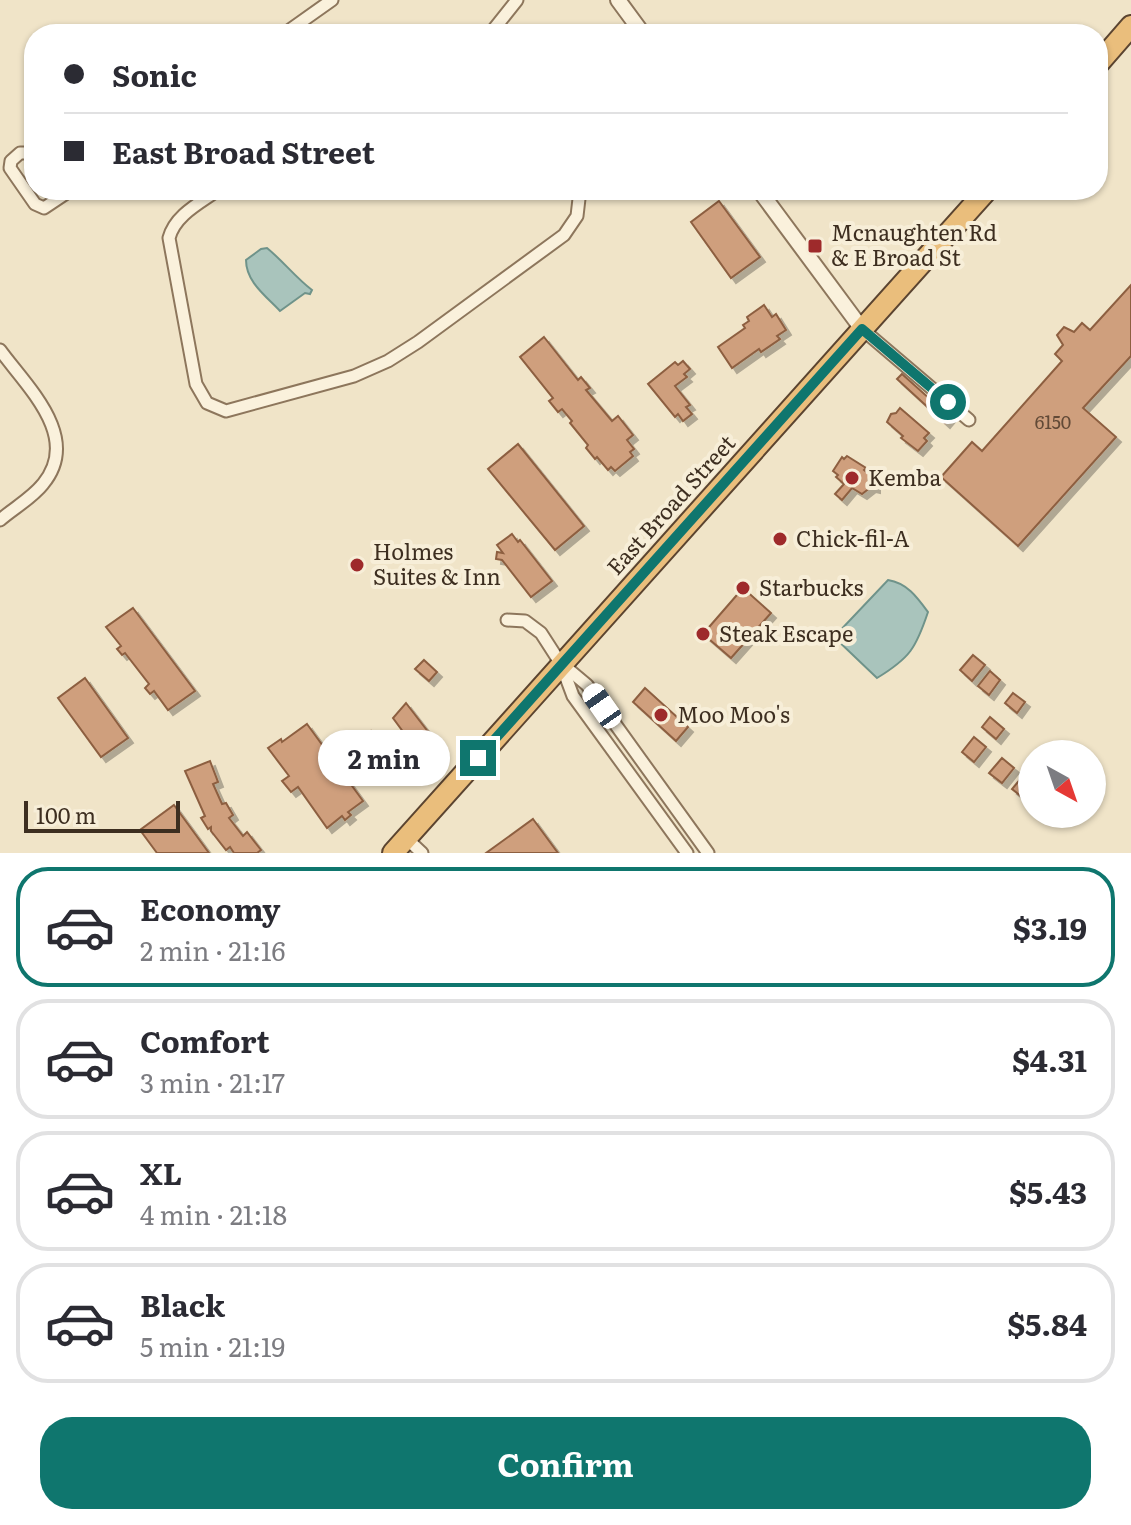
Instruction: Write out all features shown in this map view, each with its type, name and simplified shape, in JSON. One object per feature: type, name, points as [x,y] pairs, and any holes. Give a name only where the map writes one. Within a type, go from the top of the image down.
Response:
[{"type":"highway","points":[[1108,52],[1131,26]]},
{"type":"highway","name":"East Broad Street","points":[[399,845],[978,200]]},
{"type":"street","points":[[298,24],[332,0]]},
{"type":"street","points":[[498,24],[517,0]]},
{"type":"street","points":[[618,0],[636,24]]},
{"type":"street","points":[[24,153],[14,156],[10,168],[24,188]]},
{"type":"street","points":[[32,200],[44,208],[54,200]]},
{"type":"street","points":[[205,200],[175,223],[170,231],[170,244],[196,384],[202,398],[217,409],[239,409],[354,376],[404,351],[564,235],[572,226],[580,200]]},
{"type":"street","points":[[766,200],[862,329],[969,420]]},
{"type":"street","points":[[0,350],[51,420],[58,449],[52,472],[45,482],[0,520]]},
{"type":"street","points":[[507,620],[525,621],[534,626],[561,664],[573,696],[687,853]]},
{"type":"street","points":[[561,664],[587,685],[708,853]]},
{"type":"street","points":[[399,845],[422,853]]},
{"type":"water","points":[[267,248],[312,290],[280,311],[258,288],[247,268],[246,260]]},
{"type":"water","points":[[888,580],[906,587],[928,612],[910,651],[877,678],[834,637]]},
{"type":"building","points":[[719,201],[760,257],[731,278],[691,222]]},
{"type":"building","points":[[1131,285],[1131,356],[1083,408],[1116,437],[1018,546],[941,477],[972,442],[982,451],[1062,361],[1055,354],[1063,345],[1057,335],[1064,327],[1074,332],[1082,323],[1090,330]]},
{"type":"building","points":[[764,305],[772,317],[776,314],[786,330],[777,336],[780,339],[732,368],[718,347],[745,328],[743,325],[749,321],[747,317]]},
{"type":"building","points":[[544,337],[578,380],[581,377],[590,388],[586,390],[612,421],[618,416],[633,435],[627,440],[634,449],[630,452],[633,456],[615,471],[611,467],[608,470],[597,457],[595,459],[570,423],[572,421],[562,409],[558,412],[549,401],[553,398],[520,357]]},
{"type":"building","points":[[683,361],[690,369],[684,374],[687,377],[675,386],[690,405],[686,407],[692,414],[683,421],[678,414],[675,417],[648,384],[675,362],[678,365]]},
{"type":"building","points":[[902,374],[950,417],[945,423],[897,379]]},
{"type":"building","points":[[900,408],[929,433],[924,438],[927,441],[918,451],[887,422],[891,414]]},
{"type":"building","points":[[518,444],[584,526],[555,550],[488,469]]},
{"type":"building","name":"Kemba","points":[[847,456],[866,468],[864,470],[870,475],[868,481],[875,482],[875,488],[871,487],[862,494],[852,488],[842,500],[835,494],[844,484],[833,471],[842,457]]},
{"type":"building","points":[[512,534],[552,581],[531,597],[502,560],[496,559],[497,552],[503,553],[497,545]]},
{"type":"building","points":[[743,588],[771,613],[731,658],[703,634]]},
{"type":"building","points":[[133,608],[195,691],[168,710],[154,691],[150,694],[145,688],[149,684],[125,653],[122,655],[117,649],[121,646],[106,627]]},
{"type":"building","points":[[973,655],[985,665],[972,681],[960,670]]},
{"type":"building","points":[[424,660],[437,672],[429,681],[415,669]]},
{"type":"building","points":[[990,671],[1000,680],[989,695],[978,686]]},
{"type":"building","points":[[85,678],[128,738],[101,757],[58,698]]},
{"type":"building","name":"Moo Moo's","points":[[645,688],[688,727],[676,741],[633,702]]},
{"type":"building","points":[[1013,693],[1025,702],[1017,713],[1005,703]]},
{"type":"building","points":[[406,703],[429,733],[415,748],[393,718]]},
{"type":"building","points":[[990,717],[1004,729],[996,739],[982,727]]},
{"type":"building","points":[[307,724],[363,801],[348,812],[351,815],[345,820],[342,816],[327,828],[298,787],[291,792],[282,781],[289,776],[268,748]]},
{"type":"building","points":[[371,731],[394,763],[396,769],[388,775],[384,770],[376,777],[352,745]]},
{"type":"building","points":[[974,737],[986,747],[974,762],[962,752]]},
{"type":"building","points":[[1002,758],[1014,768],[1002,783],[989,773]]},
{"type":"building","points":[[210,761],[218,782],[213,784],[222,804],[226,803],[233,815],[229,818],[243,836],[247,832],[261,850],[257,853],[234,853],[230,847],[226,850],[201,818],[205,816],[185,771]]},
{"type":"building","points":[[174,805],[209,853],[157,853],[140,830]]},
{"type":"building","points":[[533,819],[558,853],[486,853]]},
{"type":"place","name":"Mcnaughten Rd & E Broad St","points":[[815,246]]},
{"type":"place","name":"Kemba","points":[[852,478]]},
{"type":"place","name":"Chick-fil-A","points":[[780,539]]},
{"type":"place","name":"Holmes Suites & Inn","points":[[357,565]]},
{"type":"place","name":"Starbucks","points":[[743,588]]},
{"type":"place","name":"Steak Escape","points":[[703,634]]},
{"type":"place","name":"Moo Moo's","points":[[661,715]]},
{"type":"route","points":[[478,758],[862,329],[948,402]]}]
